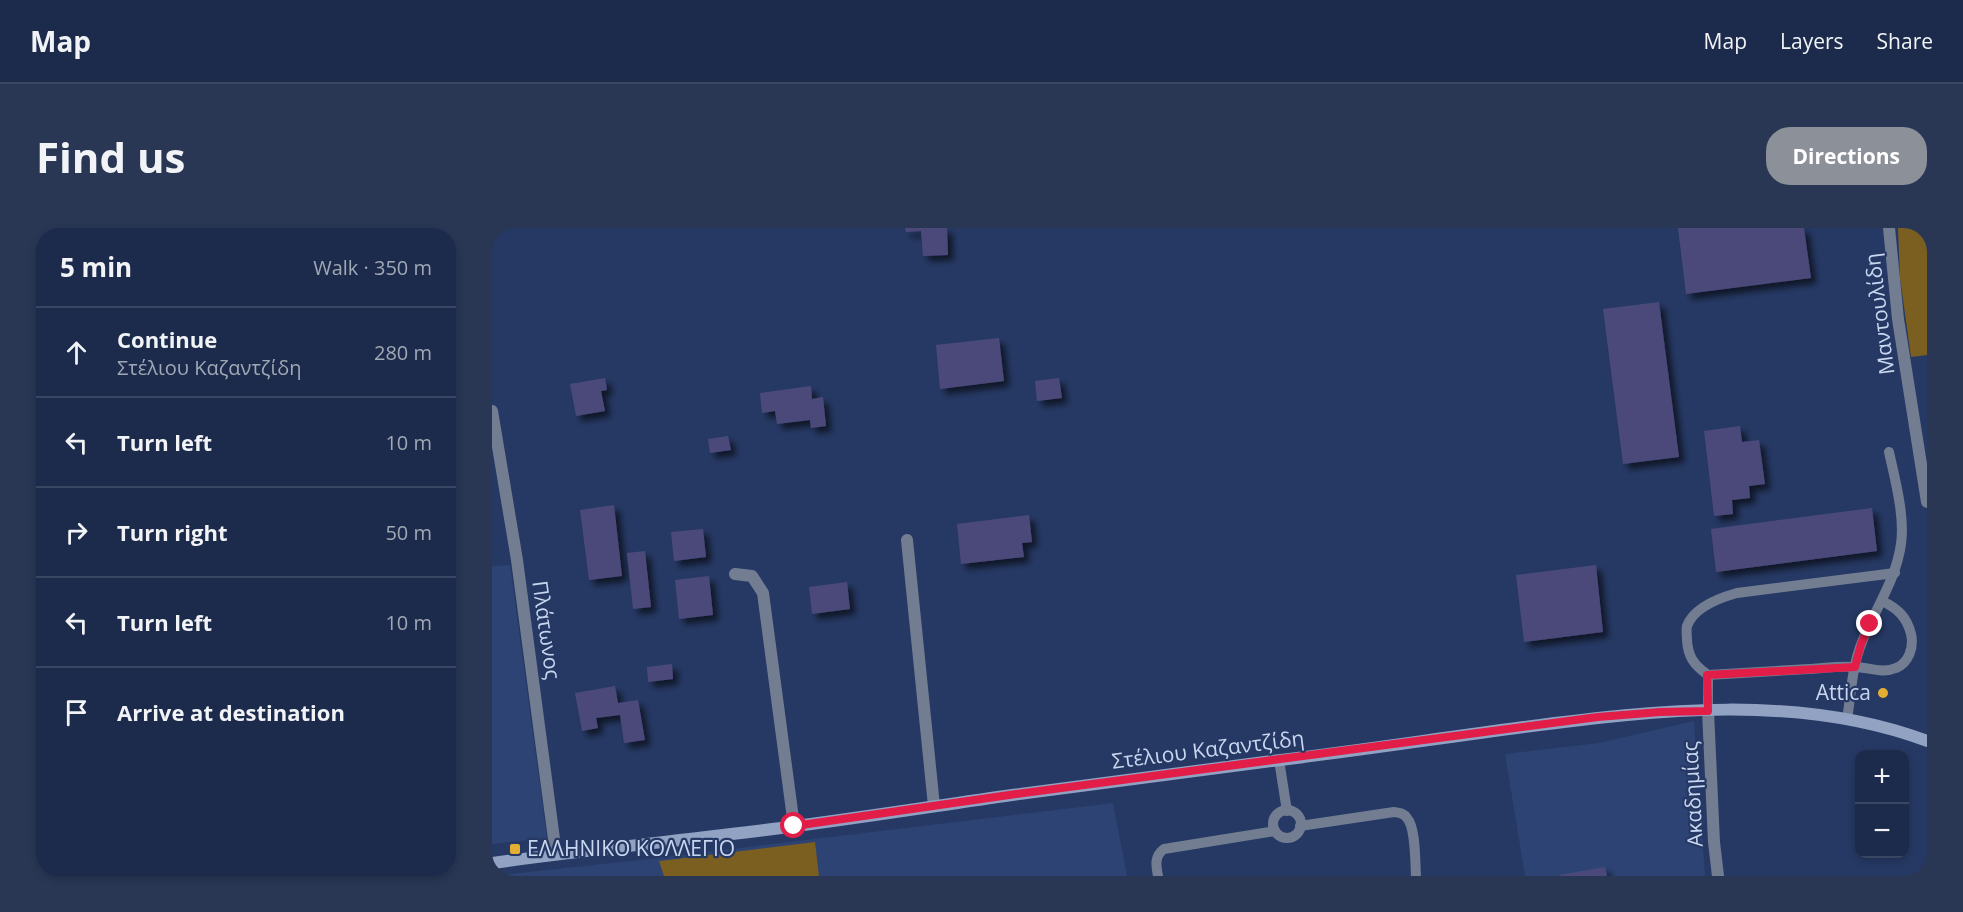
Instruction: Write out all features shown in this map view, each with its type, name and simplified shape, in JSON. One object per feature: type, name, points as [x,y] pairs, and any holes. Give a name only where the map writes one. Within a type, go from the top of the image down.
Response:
[{"type":"main road","name":"Στέλιου Καζαντζίδη","points":[[492,862],[794,826],[1598,717],[1660,712],[1758,710],[1847,720],[1897,730],[1927,741]]},
{"type":"street","name":"Μαντουλίδη","points":[[1889,228],[1898,320],[1927,502]]},
{"type":"street","name":"Πλάτωνος","points":[[492,411],[513,531],[556,854]]},
{"type":"street","points":[[907,540],[934,806]]},
{"type":"street","points":[[735,574],[752,576],[763,593],[794,826]]},
{"type":"street","name":"Ακαδημίας","points":[[1708,711],[1714,842],[1718,876]]},
{"type":"lane","points":[[1847,720],[1861,644],[1895,573],[1902,541],[1900,509],[1890,452]]},
{"type":"lane","points":[[1708,711],[1707,675],[1693,662],[1688,653],[1686,627],[1695,614],[1721,597],[1737,593],[1895,573]]},
{"type":"lane","points":[[1707,675],[1855,667],[1884,671],[1896,668],[1905,663],[1911,652],[1912,639],[1904,616],[1894,607],[1882,601]]},
{"type":"lane","points":[[1279,760],[1287,810]]},
{"type":"lane","points":[[1287,810],[1297,815],[1300,826],[1299,832],[1289,838],[1283,838],[1275,831],[1274,820],[1276,815],[1287,810]]},
{"type":"lane","points":[[1300,826],[1394,812],[1402,813],[1407,817],[1412,830],[1416,876]]},
{"type":"lane","points":[[1158,876],[1156,858],[1158,853],[1164,849],[1275,831]]},
{"type":"shaded area","points":[[1898,228],[1927,228],[1927,355],[1911,357],[1900,278]]},
{"type":"shaded area","points":[[510,565],[547,838],[492,844],[492,566]]},
{"type":"shaded area","points":[[1694,721],[1705,876],[1525,876],[1505,754],[1599,743]]},
{"type":"shaded area","points":[[1113,803],[1127,876],[492,876],[649,859]]},
{"type":"shaded area","points":[[815,842],[819,876],[664,876],[659,861]]},
{"type":"building","points":[[905,228],[947,228],[948,255],[923,256],[921,231],[906,232]]},
{"type":"building","points":[[1678,228],[1804,228],[1811,278],[1686,294]]},
{"type":"building","points":[[1659,302],[1679,457],[1623,464],[1603,309]]},
{"type":"building","points":[[999,338],[1004,381],[940,389],[936,345]]},
{"type":"building","points":[[605,378],[607,390],[601,391],[605,411],[576,416],[570,384]]},
{"type":"building","points":[[1059,378],[1062,398],[1037,401],[1035,381]]},
{"type":"building","points":[[811,386],[812,399],[823,397],[826,426],[811,428],[810,420],[777,424],[775,411],[762,413],[760,393]]},
{"type":"building","points":[[1740,426],[1742,442],[1759,440],[1765,484],[1749,486],[1750,498],[1732,500],[1733,514],[1714,516],[1704,431]]},
{"type":"building","points":[[728,436],[731,450],[710,453],[708,439]]},
{"type":"building","points":[[614,505],[622,576],[589,580],[580,510]]},
{"type":"building","points":[[1872,508],[1877,551],[1716,572],[1711,529]]},
{"type":"building","points":[[1029,515],[1032,542],[1022,543],[1024,557],[961,564],[957,524]]},
{"type":"building","points":[[703,529],[706,557],[674,561],[671,532]]},
{"type":"building","points":[[645,551],[651,607],[633,609],[627,553]]},
{"type":"building","points":[[1596,565],[1603,632],[1524,642],[1516,575]]},
{"type":"building","points":[[709,576],[713,615],[679,619],[675,580]]},
{"type":"building","points":[[847,582],[850,609],[812,614],[809,587]]},
{"type":"building","points":[[672,664],[673,679],[648,682],[647,667]]},
{"type":"building","points":[[615,686],[618,703],[638,700],[645,740],[624,743],[620,715],[596,718],[598,728],[582,731],[575,693]]},
{"type":"building","points":[[1605,867],[1607,876],[1559,875]]},
{"type":"place","name":"Attica","points":[[1883,693]]},
{"type":"place","name":"ΕΛΛΗΝΙΚΟ ΚΟΛΛΕΓΙΟ","points":[[515,849]]},
{"type":"route","points":[[794,826],[1016,794],[1598,717],[1708,711],[1707,675],[1855,667],[1861,644],[1870,624]]}]
